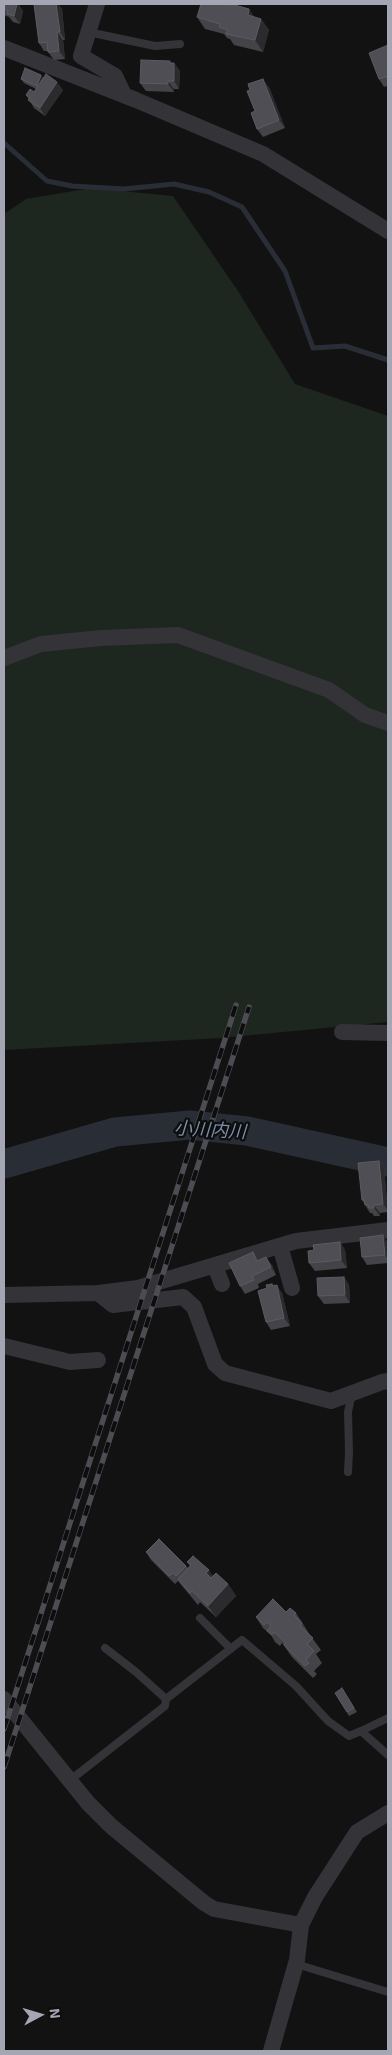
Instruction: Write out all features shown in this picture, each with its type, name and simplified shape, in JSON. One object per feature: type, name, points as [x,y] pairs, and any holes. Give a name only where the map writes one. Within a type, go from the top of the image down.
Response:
[{"type":"street","points":[[97,4],[81,56],[115,76],[124,95]]},
{"type":"street","points":[[4,48],[124,95],[263,154],[388,231]]},
{"type":"street","points":[[4,658],[42,644],[101,638],[178,635],[330,690],[365,715],[388,722]]},
{"type":"street","points":[[342,1032],[388,1033]]},
{"type":"street","points":[[4,1295],[98,1293],[138,1288],[296,1241],[388,1230]]},
{"type":"street","points":[[280,1246],[292,1288]]},
{"type":"street","points":[[215,1266],[222,1284]]},
{"type":"street","points":[[98,1293],[113,1305],[183,1298],[194,1307],[215,1364],[225,1373],[331,1401],[388,1381]]},
{"type":"street","points":[[4,1346],[70,1362],[98,1360]]},
{"type":"street","points":[[4,1699],[69,1781],[111,1826],[214,1909],[301,1925]]},
{"type":"street","points":[[272,2051],[296,1964],[301,1925],[315,1898],[357,1832],[388,1813]]},
{"type":"lane","points":[[88,32],[155,46],[180,44]]},
{"type":"lane","points":[[348,1472],[348,1412],[352,1393]]},
{"type":"lane","points":[[200,1618],[231,1649]]},
{"type":"lane","points":[[69,1781],[165,1706],[166,1698],[242,1640],[296,1686],[328,1721],[349,1736],[388,1718]]},
{"type":"lane","points":[[105,1648],[166,1698]]},
{"type":"lane","points":[[361,1731],[388,1755]]},
{"type":"lane","points":[[296,1964],[388,1992]]},
{"type":"shaded area","points":[[91,188],[173,196],[238,291],[295,384],[388,416],[388,1022],[221,1038],[4,1050],[4,214],[26,199]]},
{"type":"building","points":[[4,4],[17,4],[14,16],[7,14],[8,10],[4,9]]},
{"type":"building","points":[[34,4],[56,4],[60,32],[57,32],[59,51],[48,52],[47,42],[39,43]]},
{"type":"building","points":[[201,4],[230,6],[231,4],[249,9],[248,15],[261,19],[255,40],[226,34],[228,30],[219,27],[220,24],[197,17]]},
{"type":"building","points":[[388,45],[388,76],[379,79],[369,53]]},
{"type":"building","points":[[141,60],[170,61],[170,63],[174,63],[174,81],[168,81],[168,84],[140,83]]},
{"type":"building","points":[[25,68],[41,75],[37,86],[21,79]]},
{"type":"building","points":[[46,74],[57,82],[40,108],[28,100],[30,98],[26,95],[30,89],[34,92]]},
{"type":"building","points":[[263,79],[279,120],[257,129],[251,113],[255,111],[247,91],[250,90],[248,84]]},
{"type":"building","points":[[379,1161],[383,1204],[374,1205],[374,1208],[369,1208],[368,1205],[365,1205],[364,1200],[362,1200],[358,1163]]},
{"type":"building","points":[[383,1235],[385,1255],[362,1257],[360,1238]]},
{"type":"building","points":[[340,1242],[341,1260],[309,1263],[308,1251],[314,1250],[313,1245]]},
{"type":"building","points":[[253,1252],[257,1261],[266,1257],[271,1267],[252,1276],[254,1280],[240,1286],[229,1263]]},
{"type":"building","points":[[344,1277],[345,1295],[318,1296],[317,1278]]},
{"type":"building","points":[[272,1284],[273,1286],[277,1285],[284,1318],[266,1322],[258,1291],[267,1288],[266,1285]]},
{"type":"building","points":[[159,1539],[186,1566],[176,1576],[173,1573],[169,1576],[146,1552]]},
{"type":"building","points":[[193,1556],[209,1570],[206,1573],[211,1578],[216,1573],[228,1584],[208,1606],[192,1591],[190,1593],[178,1579],[191,1565],[187,1562]]},
{"type":"building","points":[[273,1599],[286,1612],[290,1608],[296,1613],[294,1615],[302,1623],[300,1626],[313,1638],[307,1644],[314,1651],[306,1660],[309,1663],[305,1666],[284,1645],[286,1643],[274,1632],[272,1635],[267,1631],[271,1626],[267,1622],[264,1625],[256,1617]]},
{"type":"building","points":[[342,1688],[354,1708],[347,1712],[335,1693]]},
{"type":"waterway","points":[[4,143],[47,181],[72,186],[124,189],[174,184],[209,192],[242,207],[285,271],[313,348],[345,346],[388,360]]},
{"type":"waterway","name":"小川内川","points":[[4,1164],[115,1132],[190,1125],[247,1131],[388,1162]]},
{"type":"railway","points":[[4,1729],[236,1005]]},
{"type":"railway","points":[[4,1767],[249,1007]]}]
